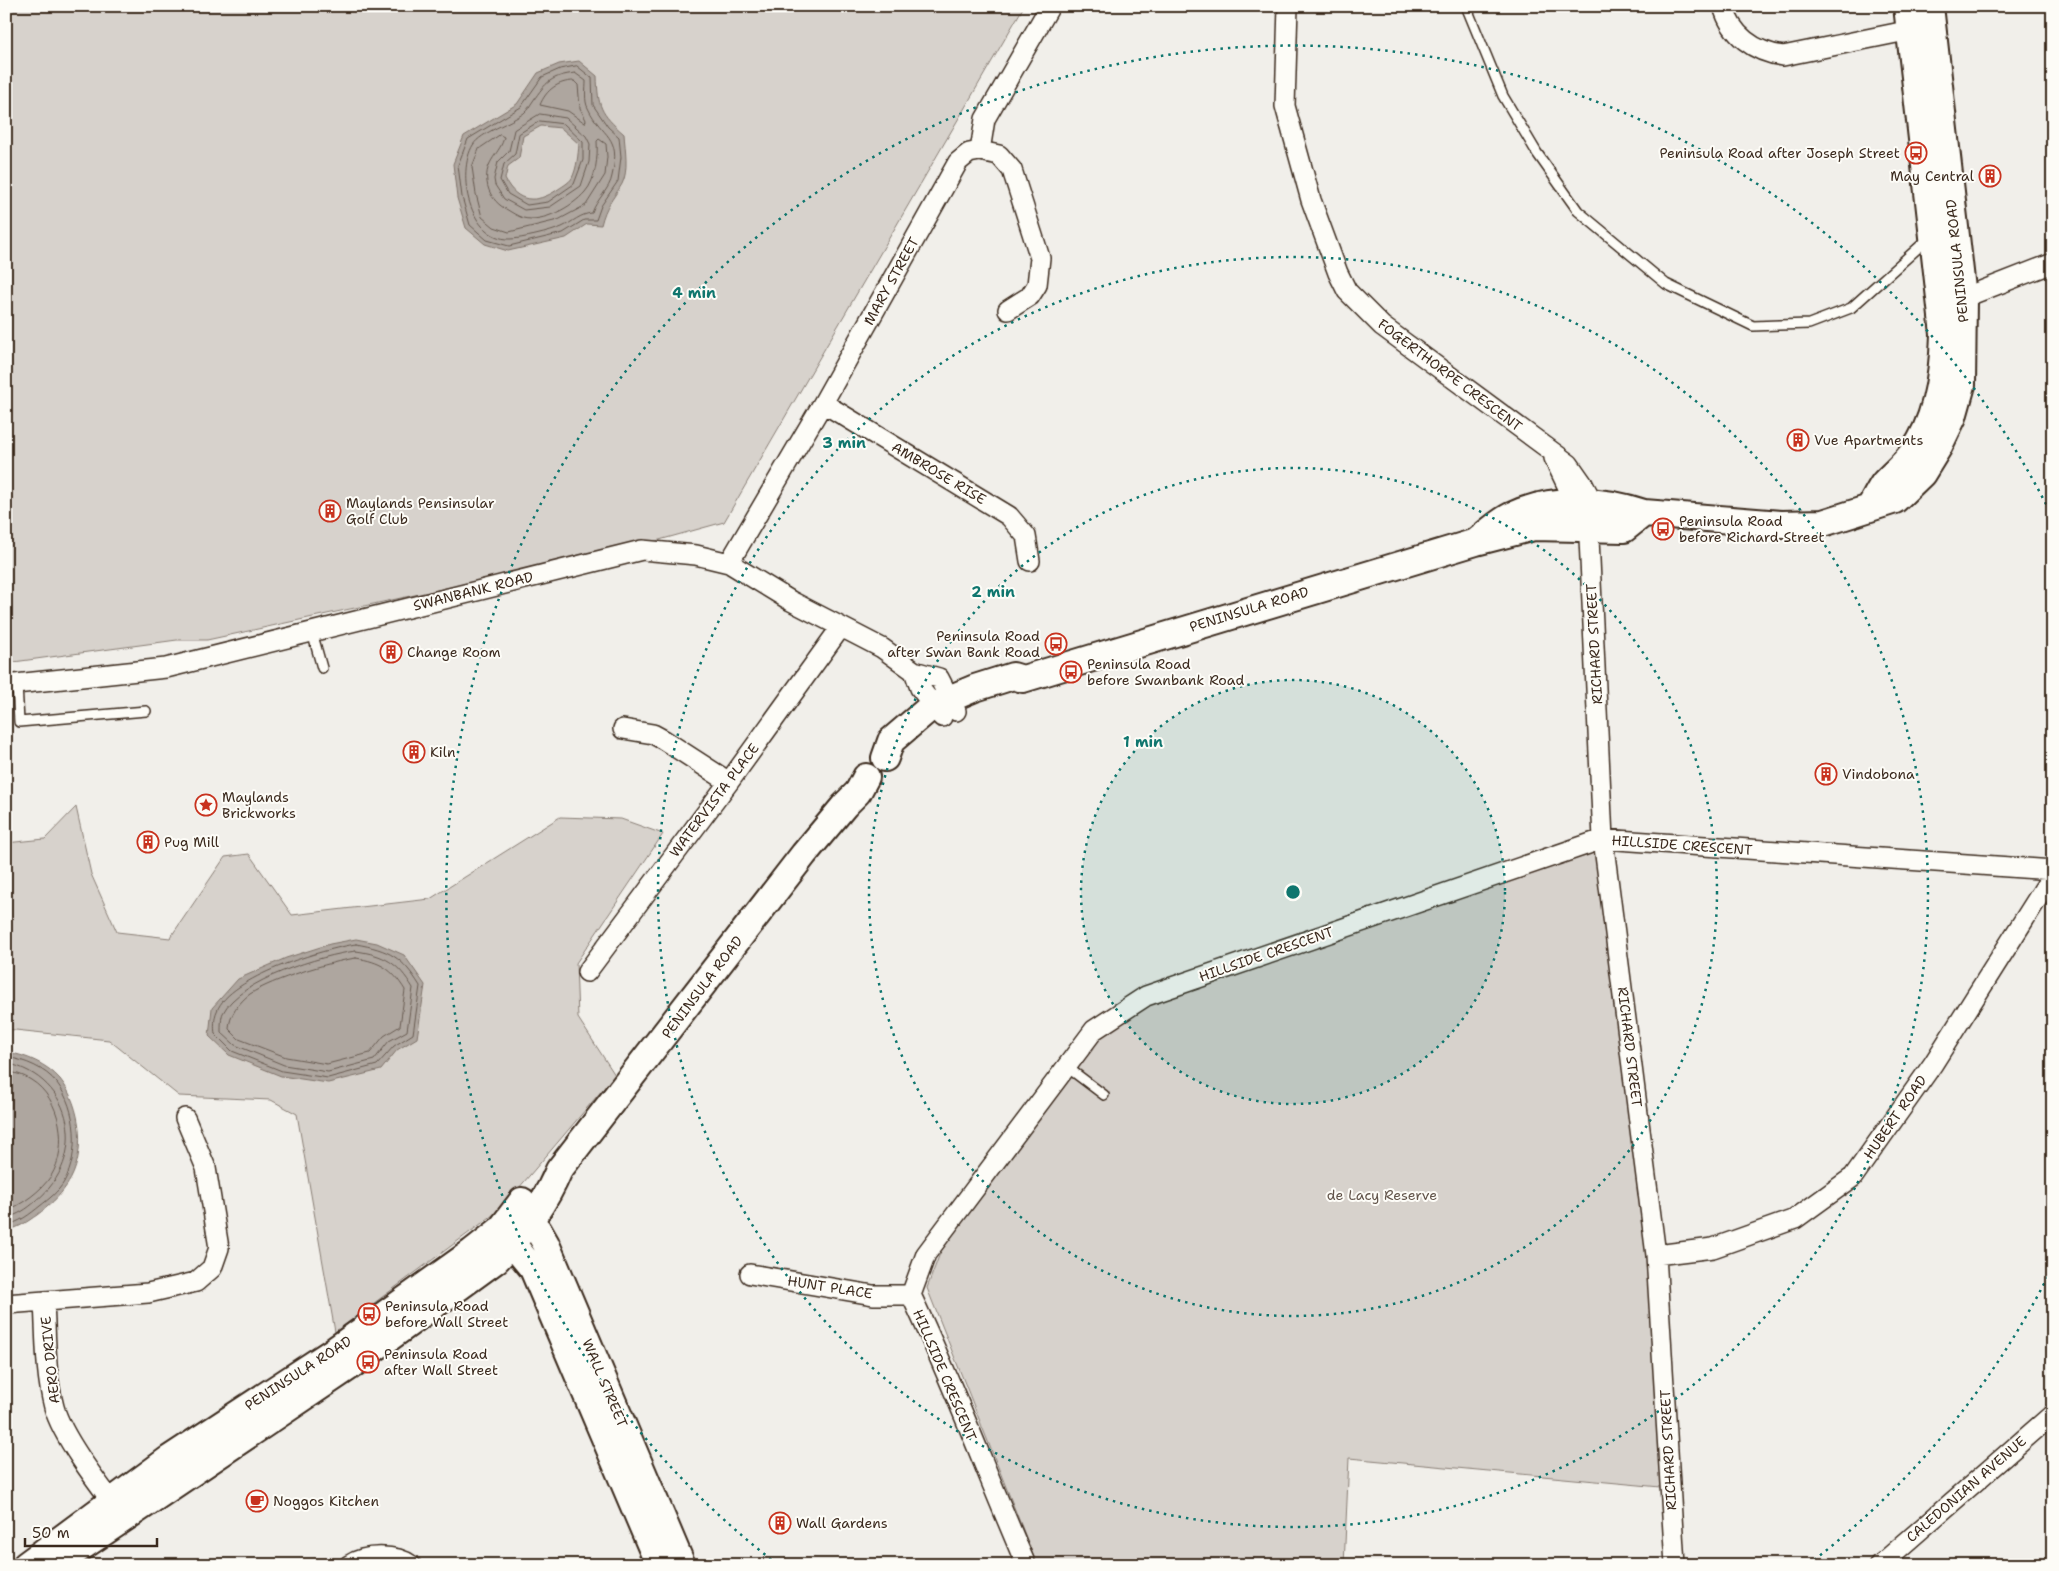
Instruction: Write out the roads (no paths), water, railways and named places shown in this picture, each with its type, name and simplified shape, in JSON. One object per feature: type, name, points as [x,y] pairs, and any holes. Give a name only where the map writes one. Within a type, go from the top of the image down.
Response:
[{"type":"street","points":[[1008,310],[1030,296],[1037,285],[1040,258],[1012,170],[999,155],[980,151],[985,119],[1050,6]]},
{"type":"street","name":"FOGERTHORPE CRESCENT","points":[[1288,6],[1285,106],[1311,200],[1338,273],[1347,291],[1382,326],[1552,452],[1583,502]]},
{"type":"street","points":[[1723,6],[1727,20],[1750,45],[1765,53],[1783,56],[1920,17]]},
{"type":"street","name":"PENINSULA ROAD","points":[[1920,17],[1932,235],[1952,300]]},
{"type":"street","name":"PENINSULA ROAD","points":[[1476,542],[1510,517],[1533,508],[1583,502],[1625,506],[1644,513],[1781,524],[1824,523],[1848,517],[1870,507],[1884,484],[1915,450],[1932,413],[1951,382],[1944,334],[1952,300],[1920,17]]},
{"type":"street","name":"MARY STREET","points":[[729,562],[823,403],[958,162],[969,153],[980,151]]},
{"type":"street","points":[[1952,300],[2053,263]]},
{"type":"street","name":"AMBROSE RISE","points":[[823,403],[1009,516],[1026,536],[1030,562]]},
{"type":"street","points":[[1583,502],[1589,529]]},
{"type":"street","name":"PENINSULA ROAD","points":[[26,1565],[118,1509],[243,1423],[349,1367],[496,1260],[506,1237],[523,1215],[534,1185],[559,1170],[804,854],[858,792],[866,777],[885,758],[902,750],[945,708],[1014,690],[1023,679],[1476,542],[1534,527],[1563,526],[1624,530],[1644,513]]},
{"type":"street","name":"RICHARD STREET","points":[[1589,529],[1603,839],[1656,1255],[1675,1565]]},
{"type":"street","name":"SWANBANK ROAD","points":[[12,684],[166,668],[642,550],[696,555],[729,562],[791,601],[882,648],[914,671],[920,688],[945,708]]},
{"type":"street","name":"WATERVISTA PLACE","points":[[587,972],[729,782],[841,626]]},
{"type":"street","points":[[623,729],[653,734],[729,782]]},
{"type":"street","name":"HILLSIDE CRESCENT","points":[[1026,1565],[985,1469],[947,1371],[911,1295],[926,1254],[1094,1030],[1146,996],[1603,839],[2053,872]]},
{"type":"street","name":"HUBERT ROAD","points":[[1656,1255],[1713,1248],[1794,1219],[1853,1177],[1933,1064],[2053,872]]},
{"type":"street","points":[[6,1304],[148,1293],[196,1282],[212,1268],[219,1248],[206,1168],[185,1118]]},
{"type":"street","name":"WALL STREET","points":[[523,1215],[546,1244],[576,1342],[622,1450],[682,1565]]},
{"type":"street","name":"WALL STREET","points":[[506,1237],[533,1269],[576,1342]]},
{"type":"street","name":"HUNT PLACE","points":[[750,1274],[873,1295],[911,1295]]},
{"type":"street","name":"AERO DRIVE","points":[[44,1301],[48,1367],[55,1409],[75,1449],[118,1509]]},
{"type":"street","name":"CALEDONIAN AVENUE","points":[[1880,1565],[2053,1414]]},
{"type":"street","name":"WALL STREET","points":[[622,1450],[659,1565]]},
{"type":"street","name":"PENINSULA ROAD","points":[[55,1565],[118,1509]]},
{"type":"street","points":[[349,1565],[381,1557],[405,1561],[411,1565]]},
{"type":"lane","points":[[1466,6],[1503,96],[1538,153],[1578,211],[1666,284],[1753,326],[1809,324],[1852,308],[1932,235]]},
{"type":"lane","points":[[312,632],[322,668]]},
{"type":"lane","points":[[12,684],[20,722],[146,711]]},
{"type":"lane","points":[[1067,1067],[1104,1095]]},
{"type":"water","points":[[579,61],[597,76],[598,95],[602,109],[605,115],[624,134],[626,166],[622,184],[607,208],[601,225],[587,224],[566,238],[508,251],[485,244],[466,228],[457,198],[453,164],[464,136],[517,104],[538,73],[559,64]],"holes":[[[541,126],[561,128],[579,144],[572,178],[557,190],[542,198],[528,199],[521,197],[515,193],[505,179],[508,166],[519,158],[523,136]]]},
{"type":"water","points":[[356,939],[377,943],[404,955],[425,985],[417,1038],[397,1050],[381,1070],[328,1083],[281,1076],[229,1055],[209,1036],[212,1008],[238,979],[286,958],[330,944]]},
{"type":"water","points":[[6,1052],[36,1061],[60,1079],[73,1103],[77,1117],[79,1146],[73,1173],[61,1193],[30,1220],[6,1230]]},
{"type":"place","name":"Peninsula Road after Joseph Street","points":[[1916,153]]},
{"type":"place","name":"May Central","points":[[1990,176]]},
{"type":"place","name":"Vue Apartments","points":[[1798,440]]},
{"type":"place","name":"Maylands Pensinsular Golf Club","points":[[330,511]]},
{"type":"place","name":"Peninsula Road before Richard Street","points":[[1663,529]]},
{"type":"place","name":"Peninsula Road after Swan Bank Road","points":[[1056,644]]},
{"type":"place","name":"Change Room","points":[[391,652]]},
{"type":"place","name":"Peninsula Road before Swanbank Road","points":[[1071,672]]},
{"type":"place","name":"Kiln","points":[[414,752]]},
{"type":"place","name":"Vindobona","points":[[1826,774]]},
{"type":"place","name":"Maylands Brickworks","points":[[206,805]]},
{"type":"place","name":"Pug Mill","points":[[148,842]]},
{"type":"place","name":"Peninsula Road before Wall Street","points":[[369,1314]]},
{"type":"place","name":"Peninsula Road after Wall Street","points":[[368,1362]]},
{"type":"place","name":"Noggos Kitchen","points":[[257,1501]]},
{"type":"place","name":"Wall Gardens","points":[[780,1523]]},
{"type":"park label","name":"de Lacy Reserve","points":[[1382,1195]]}]
